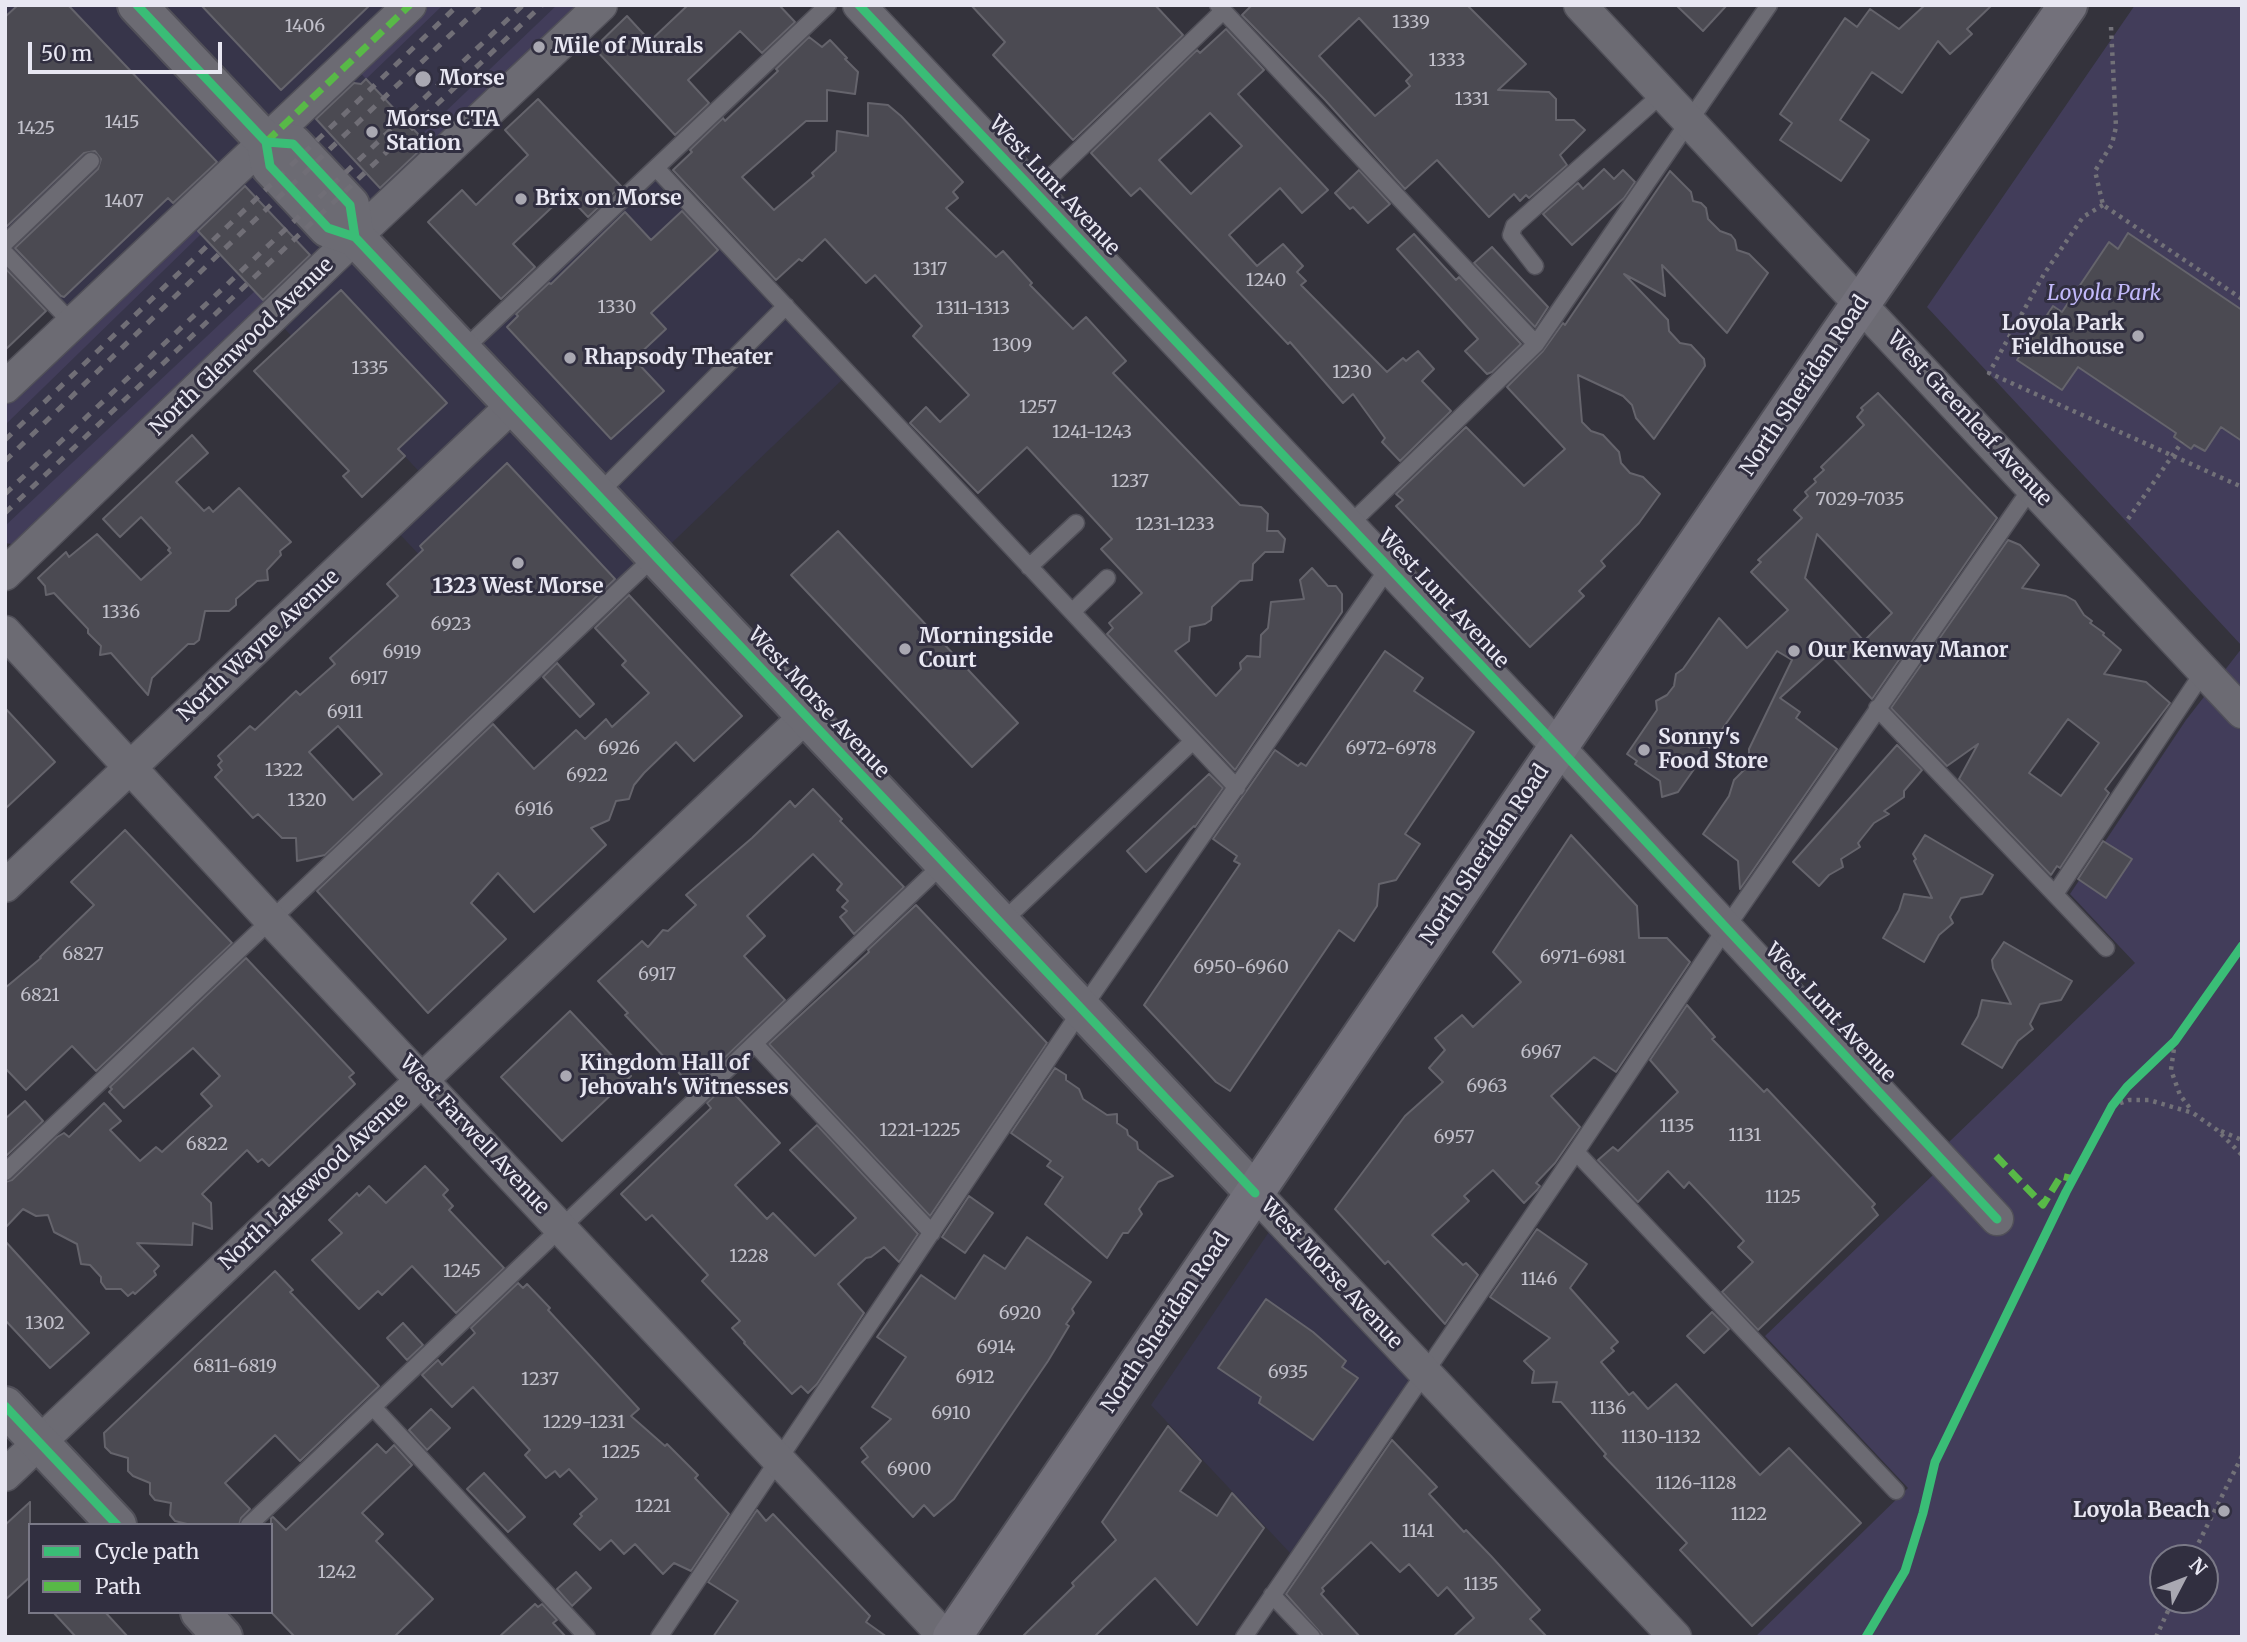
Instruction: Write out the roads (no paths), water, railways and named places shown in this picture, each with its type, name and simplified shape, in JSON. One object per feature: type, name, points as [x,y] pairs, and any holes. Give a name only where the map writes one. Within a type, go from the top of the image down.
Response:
[{"type":"main road","name":"North Sheridan Road","points":[[952,1637],[1558,747],[2068,5]]},
{"type":"street","name":"West Morse Avenue","points":[[137,5],[266,142],[270,166],[328,228],[355,237],[1675,1637]]},
{"type":"street","points":[[5,387],[410,5]]},
{"type":"street","name":"North Glenwood Avenue","points":[[5,574],[601,5]]},
{"type":"street","name":"West Lunt Avenue","points":[[859,5],[1558,747],[1997,1219]]},
{"type":"street","name":"West Greenleaf Avenue","points":[[1580,5],[2242,712]]},
{"type":"street","name":"North Wayne Avenue","points":[[5,886],[513,405]]},
{"type":"street","name":"West Farwell Avenue","points":[[5,632],[270,919],[945,1637]]},
{"type":"street","name":"North Lakewood Avenue","points":[[5,1475],[806,716]]},
{"type":"street","points":[[5,1406],[115,1523]]},
{"type":"street","points":[[202,1614],[223,1637]]},
{"type":"lane","points":[[462,351],[828,5]]},
{"type":"lane","points":[[1349,525],[1536,344],[1769,5]]},
{"type":"lane","points":[[1035,192],[1220,8],[1536,344]]},
{"type":"lane","points":[[1535,266],[1511,235],[1514,226],[1663,93]]},
{"type":"lane","points":[[5,243],[90,162]]},
{"type":"lane","points":[[656,168],[1237,788]]},
{"type":"lane","points":[[5,253],[71,323]]},
{"type":"lane","points":[[597,495],[786,306]]},
{"type":"lane","points":[[1244,1637],[1726,928],[2032,487]]},
{"type":"lane","points":[[1030,567],[1076,523]]},
{"type":"lane","points":[[5,1172],[655,556]]},
{"type":"lane","points":[[659,1637],[1082,1009],[1389,568]]},
{"type":"lane","points":[[1072,612],[1107,578]]},
{"type":"lane","points":[[2055,894],[2204,671]]},
{"type":"lane","points":[[1877,708],[2106,948]]},
{"type":"lane","points":[[1001,923],[1193,741]]},
{"type":"lane","points":[[251,1523],[944,863]]},
{"type":"lane","points":[[755,1044],[932,1233]]},
{"type":"lane","points":[[1576,1152],[1896,1491]]},
{"type":"lane","points":[[373,1406],[587,1637]]},
{"type":"lane","points":[[1272,1595],[1312,1637]]},
{"type":"railway","points":[[5,440],[458,5]]},
{"type":"railway","points":[[5,461],[482,5]]},
{"type":"railway","points":[[5,494],[523,5]]},
{"type":"railway","points":[[5,513],[542,5]]},
{"type":"place","name":"Mile of Murals","points":[[539,47]]},
{"type":"place","name":"Morse","points":[[423,79]]},
{"type":"place","name":"Morse CTA Station","points":[[372,132]]},
{"type":"place","name":"Brix on Morse","points":[[521,199]]},
{"type":"place","name":"Loyola Park Fieldhouse","points":[[2138,336]]},
{"type":"place","name":"Rhapsody Theater","points":[[570,358]]},
{"type":"place","name":"1323 West Morse","points":[[518,563]]},
{"type":"place","name":"Morningside Court","points":[[905,649]]},
{"type":"place","name":"Our Kenway Manor","points":[[1794,651]]},
{"type":"place","name":"Sonny's Food Store","points":[[1644,750]]},
{"type":"place","name":"Kingdom Hall of Jehovah's Witnesses","points":[[566,1076]]},
{"type":"place","name":"Loyola Beach","points":[[2224,1511]]},
{"type":"park label","name":"Loyola Park","points":[[2104,294]]}]
